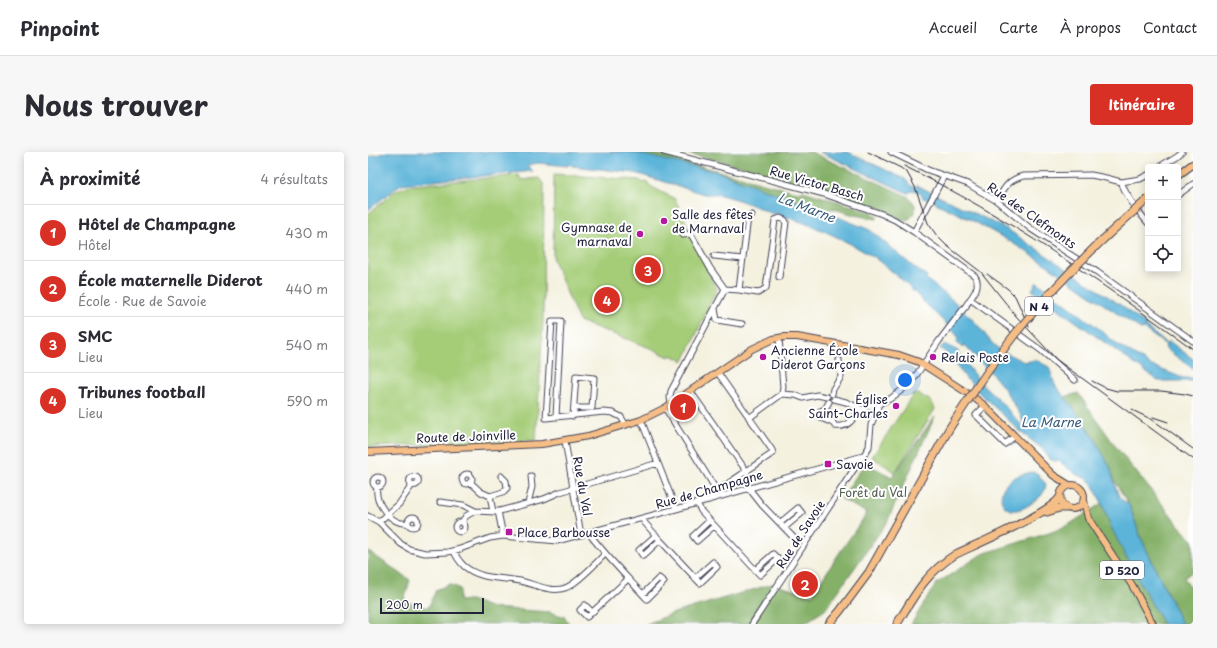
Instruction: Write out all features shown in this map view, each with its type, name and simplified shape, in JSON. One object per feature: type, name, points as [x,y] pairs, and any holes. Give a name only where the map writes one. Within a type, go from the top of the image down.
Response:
[{"type":"highway","points":[[1181,173],[1193,163]]},
{"type":"highway","name":"N 4","points":[[834,624],[858,591],[890,541],[949,429],[988,371],[1034,312],[1087,255],[1147,200]]},
{"type":"highway","points":[[899,624],[928,577],[944,562],[956,554],[1039,514],[1054,504],[1060,495]]},
{"type":"highway","points":[[899,624],[924,586],[947,564],[1050,511],[1059,508],[1070,508]]},
{"type":"highway","name":"N 4","points":[[826,624],[858,591]]},
{"type":"highway","name":"N 4","points":[[829,624],[858,591]]},
{"type":"main road","name":"Route de Joinville","points":[[368,452],[542,444],[588,436],[641,420],[668,407],[758,345],[779,338],[791,337],[899,355],[924,364],[985,406],[1053,475]]},
{"type":"main road","points":[[1053,475],[1069,485]]},
{"type":"main road","points":[[1053,475],[1058,484],[1061,502],[1070,508],[1081,506],[1085,495],[1080,488],[1075,485],[1069,485],[1064,488],[1060,495]]},
{"type":"main road","name":"D 520","points":[[1084,501],[1088,518]]},
{"type":"main road","name":"D 520","points":[[1070,508],[1081,512],[1088,518],[1128,579],[1153,624]]},
{"type":"street","name":"Rue Victor Basch","points":[[664,152],[844,200],[889,217],[914,232],[975,276],[978,285],[970,299]]},
{"type":"street","name":"Rue des Clefmonts","points":[[891,152],[923,168],[968,184],[997,201],[1031,229],[1097,272],[1193,341]]},
{"type":"street","points":[[1164,164],[1182,152]]},
{"type":"street","points":[[997,201],[1008,183],[1015,178],[1023,176],[1091,175],[1121,182],[1140,179],[1145,176]]},
{"type":"street","points":[[914,232],[944,176]]},
{"type":"street","points":[[1121,182],[1124,191],[1132,204],[1145,219]]},
{"type":"street","points":[[1181,193],[1193,184]]},
{"type":"street","points":[[739,290],[748,216],[752,215]]},
{"type":"street","points":[[725,289],[758,293],[766,288],[775,220],[780,218],[786,222],[779,277]]},
{"type":"street","points":[[683,235],[690,234],[692,236],[710,268],[725,289]]},
{"type":"street","points":[[714,256],[743,259]]},
{"type":"street","points":[[717,491],[668,407],[670,394],[725,289]]},
{"type":"street","points":[[970,299],[1042,351],[1075,380]]},
{"type":"street","name":"Rue de Savoie","points":[[752,624],[854,469],[856,461],[863,456],[869,447],[871,425],[879,404],[890,399],[911,383],[947,330],[966,307],[970,299]]},
{"type":"street","points":[[715,309],[717,320]]},
{"type":"street","points":[[707,324],[717,320],[742,324]]},
{"type":"street","points":[[556,417],[561,321],[552,321],[546,418],[574,416],[604,412],[613,413],[621,417],[626,425]]},
{"type":"street","points":[[779,338],[783,387],[782,394]]},
{"type":"street","points":[[831,420],[825,420],[819,415],[820,410],[825,408],[833,389],[841,377],[839,360]]},
{"type":"street","points":[[709,500],[717,491],[773,453],[718,373]]},
{"type":"street","points":[[574,408],[592,408],[594,378],[576,376],[574,408],[574,416]]},
{"type":"street","points":[[675,386],[676,393],[680,399]]},
{"type":"street","points":[[691,392],[747,472]]},
{"type":"street","points":[[749,418],[782,394],[795,395],[803,398],[817,395],[846,402],[875,415]]},
{"type":"street","points":[[985,406],[976,415],[1005,444],[1015,436]]},
{"type":"street","points":[[825,408],[833,416],[831,420],[835,426],[839,427],[850,424],[860,409]]},
{"type":"street","points":[[641,420],[676,509]]},
{"type":"street","name":"Rue du Val","points":[[565,441],[581,535]]},
{"type":"street","name":"Rue de Champagne","points":[[368,516],[379,522],[394,538],[409,549],[419,552],[431,553],[454,550],[490,538],[503,536],[557,541],[842,462],[856,461]]},
{"type":"street","points":[[440,502],[462,506],[475,511],[495,512],[544,499],[560,492],[658,463]]},
{"type":"street","points":[[470,482],[481,492],[490,496],[503,492],[506,488],[506,480],[501,476]]},
{"type":"street","points":[[528,503],[532,487],[531,476]]},
{"type":"street","points":[[379,522],[399,504],[412,485]]},
{"type":"street","points":[[377,487],[377,496],[388,515],[400,523],[408,523]]},
{"type":"street","points":[[751,488],[762,505],[794,538]]},
{"type":"street","points":[[490,496],[503,536]]},
{"type":"street","points":[[697,503],[701,511],[755,570]]},
{"type":"street","points":[[780,523],[798,508],[802,513],[784,528]]},
{"type":"street","points":[[462,522],[466,516],[475,511]]},
{"type":"street","points":[[644,518],[644,522],[695,578]]},
{"type":"street","points":[[709,520],[693,536],[697,541],[714,526]]},
{"type":"street","points":[[590,533],[605,554],[643,594]]},
{"type":"street","points":[[656,535],[638,550],[644,556],[660,540]]},
{"type":"street","points":[[454,550],[458,560],[467,568],[479,575],[498,579],[514,580],[552,589],[571,586],[605,554]]},
{"type":"street","points":[[592,612],[628,579]]},
{"type":"green space","points":[[610,152],[649,152],[800,193],[803,191],[872,212],[877,219],[854,215],[831,208],[827,215]]},
{"type":"green space","points":[[682,152],[811,152],[909,197],[915,205],[915,213],[909,219],[904,221],[875,206],[755,170]]},
{"type":"green space","points":[[554,174],[639,180],[644,183],[647,181],[650,186],[675,199],[717,289],[684,361],[671,355],[669,357],[653,349],[579,321],[553,260]]},
{"type":"green space","points":[[519,175],[521,180],[539,178],[544,185],[543,322],[536,440],[368,447],[368,214],[395,191],[407,186]]},
{"type":"green space","points":[[1078,393],[1116,447],[1187,535],[1193,540],[1193,571],[1184,578],[1193,592],[1193,624],[1182,624],[1141,538],[1129,505],[1064,397]]},
{"type":"green space","points":[[919,394],[931,401],[935,409],[895,472],[872,457],[913,395]]},
{"type":"green space","name":"Forêt du Val","points":[[935,416],[887,522],[825,610],[803,624],[646,624],[677,612],[772,584],[812,595],[867,513],[841,499],[865,463],[892,477]]},
{"type":"green space","points":[[1102,503],[1111,525],[1163,624],[911,624],[936,584],[982,554],[1052,532],[1070,524]]},
{"type":"green space","points":[[368,551],[410,580],[404,601],[428,608],[436,590],[450,584],[460,589],[459,601],[471,600],[492,608],[550,612],[565,617],[569,624],[368,624]]},
{"type":"water","name":"La Marne","points":[[387,152],[630,152],[718,172],[870,230],[916,269],[927,276],[926,279],[955,302],[1000,350],[1024,362],[1036,360],[1049,367],[1055,385],[1093,436],[1110,467],[1120,498],[1129,505],[1141,538],[1182,624],[1163,624],[1124,553],[1092,484],[1086,478],[1077,475],[1059,461],[1048,458],[1045,451],[1021,432],[972,386],[973,385],[968,379],[967,380],[951,357],[940,348],[945,344],[958,351],[978,380],[1001,402],[1026,430],[1020,414],[1003,387],[993,375],[964,345],[962,347],[957,343],[958,337],[955,333],[898,276],[874,256],[873,257],[851,244],[816,227],[779,215],[777,213],[773,214],[731,198],[714,194],[704,194],[635,173],[572,166],[569,164],[568,166],[538,163],[527,165],[533,171],[401,184],[368,210],[368,157]]},
{"type":"water","points":[[820,152],[848,152],[905,179],[911,186],[917,188],[916,185],[1007,229],[1122,306],[1146,325],[1145,327],[1167,344],[1169,341],[1193,359],[1193,369],[1165,348],[1166,345],[1144,329],[1142,330],[1046,264],[1006,239],[934,202],[931,198],[930,200],[923,198],[921,194],[914,190],[908,193],[903,191]]},
{"type":"water","points":[[1037,282],[1118,345],[1152,366],[1183,378],[1193,378],[1193,381],[1158,381],[1032,290]]},
{"type":"water","points":[[1035,472],[1046,484],[1045,490],[1040,497],[1020,509],[1011,510],[1004,506],[1001,499],[1002,490],[1008,482],[1019,476]]},
{"type":"railway","points":[[868,152],[901,168],[908,174],[915,187],[928,223],[937,236],[946,245],[981,272],[1016,316],[1057,360],[1193,459]]},
{"type":"railway","points":[[904,166],[980,206],[1016,228],[1088,275],[1193,349]]},
{"type":"railway","points":[[987,274],[1015,296],[1029,327]]},
{"type":"railway","points":[[1092,381],[1106,388],[1117,391],[1161,391],[1193,396]]},
{"type":"railway","points":[[1132,410],[1153,420],[1193,449]]},
{"type":"railway","points":[[1153,417],[1168,422]]},
{"type":"place","name":"Salle des fêtes de Marnaval","points":[[664,221]]},
{"type":"place","name":"Gymnase de marnaval","points":[[640,234]]},
{"type":"place","name":"SMC","points":[[648,270]]},
{"type":"place","name":"Tribunes football","points":[[607,300]]},
{"type":"place","name":"Ancienne École Diderot Garçons","points":[[763,357]]},
{"type":"place","name":"Relais Poste","points":[[933,357]]},
{"type":"place","name":"Église Saint-Charles","points":[[896,406]]},
{"type":"place","name":"Hôtel de Champagne","points":[[683,407]]},
{"type":"place","name":"Savoie","points":[[828,464]]},
{"type":"place","name":"Place Barbousse","points":[[509,532]]},
{"type":"place","name":"École maternelle Diderot","points":[[805,584]]}]
